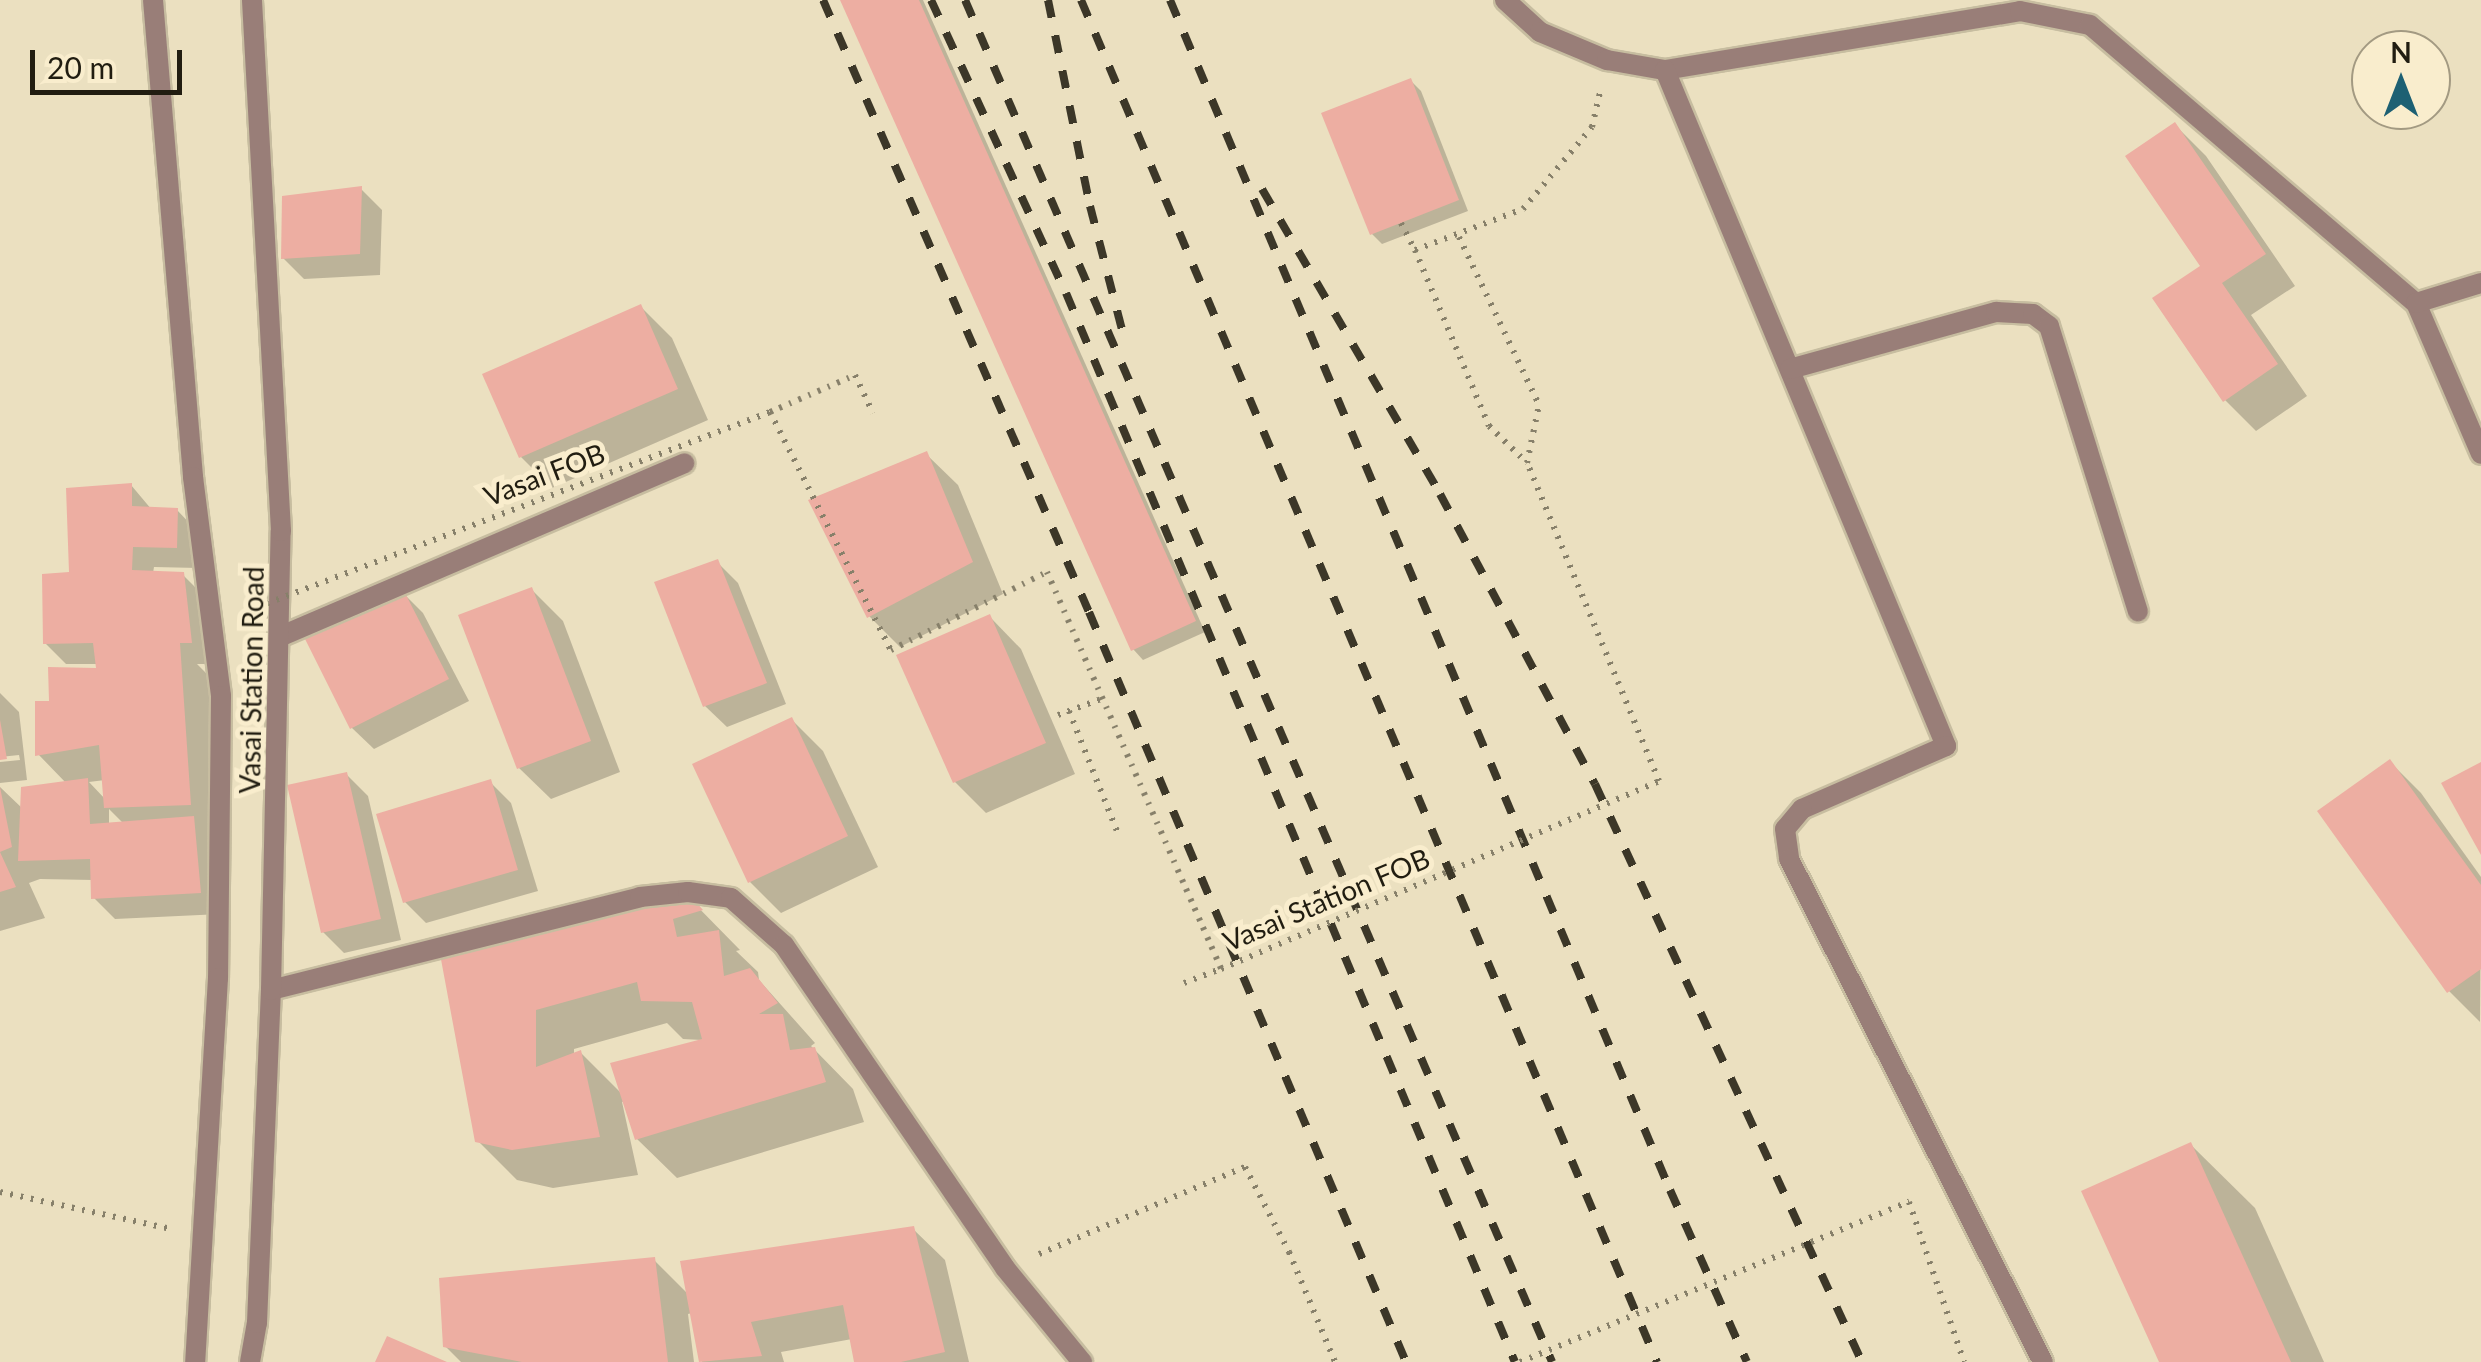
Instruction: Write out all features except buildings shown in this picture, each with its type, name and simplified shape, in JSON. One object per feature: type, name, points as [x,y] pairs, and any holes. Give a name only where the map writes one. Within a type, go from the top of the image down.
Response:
[{"type":"street","points":[[153,0],[193,477],[220,696],[218,978],[195,1362]]},
{"type":"street","name":"Vasai Station Road","points":[[250,1362],[258,1323],[271,990],[282,531],[252,0]]},
{"type":"street","points":[[1505,0],[1540,32],[1607,60],[1665,70],[2020,11],[2090,25],[2416,304],[2481,454]]},
{"type":"street","points":[[1665,70],[1946,746],[1802,809],[1785,829],[1789,858],[2043,1362]]},
{"type":"street","points":[[2416,304],[2481,283]]},
{"type":"street","points":[[1790,370],[1996,312],[2032,314],[2050,326],[2138,611]]},
{"type":"street","points":[[279,637],[684,463]]},
{"type":"street","points":[[271,990],[640,896],[688,892],[731,898],[784,945],[1006,1268],[1082,1362]]},
{"type":"path","points":[[1415,250],[1459,237],[1524,209],[1592,127],[1607,60]]},
{"type":"path","points":[[1401,223],[1489,426],[1528,463]]},
{"type":"path","points":[[1459,237],[1539,405],[1528,463]]},
{"type":"path","name":"Vasai FOB","points":[[247,611],[770,412],[855,375],[873,413]]},
{"type":"path","name":"Vasai Station FOB","points":[[770,412],[891,650],[1047,572],[1221,969],[1659,781],[1528,463]]},
{"type":"path","points":[[1058,715],[1101,699]]},
{"type":"path","points":[[1069,711],[1119,836]]},
{"type":"path","points":[[1184,983],[1221,969]]},
{"type":"path","points":[[1006,1268],[1245,1167],[1289,1252],[1335,1362]]},
{"type":"path","points":[[0,1192],[205,1236]]},
{"type":"path","points":[[1520,1362],[1909,1202],[1964,1362]]},
{"type":"railway","points":[[823,0],[1089,612],[1406,1362]]},
{"type":"railway","points":[[931,0],[1066,293],[1515,1362]]},
{"type":"railway","points":[[965,0],[1552,1362]]},
{"type":"railway","points":[[1048,0],[1090,206],[1125,341]]},
{"type":"railway","points":[[1081,0],[1657,1362]]},
{"type":"railway","points":[[1170,0],[1670,1190],[1747,1362]]},
{"type":"railway","points":[[1262,189],[1440,494],[1595,784],[1862,1362]]}]
